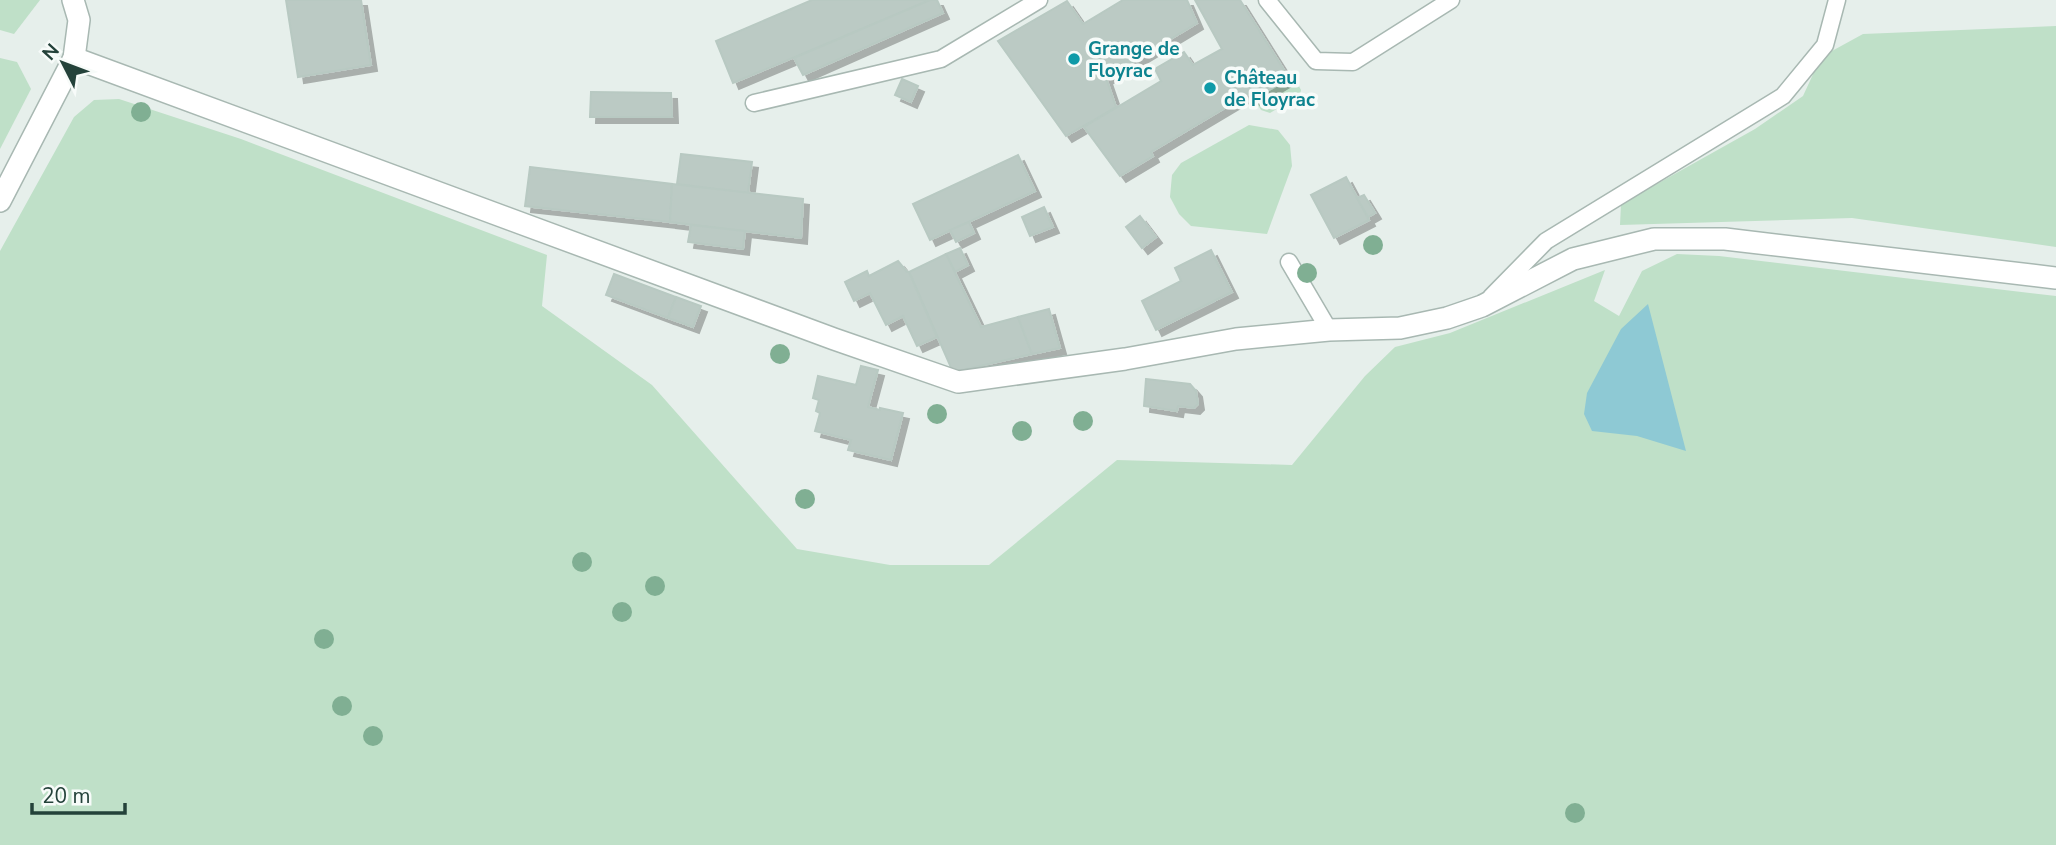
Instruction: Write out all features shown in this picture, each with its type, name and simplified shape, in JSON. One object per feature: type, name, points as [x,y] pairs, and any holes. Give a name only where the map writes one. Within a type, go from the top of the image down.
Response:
[{"type":"street","points":[[0,201],[74,58],[79,20],[73,0]]},
{"type":"street","points":[[74,58],[834,339],[958,382],[1125,359],[1236,339],[1329,330],[1401,328],[1447,318],[1482,306],[1573,259],[1654,239],[1725,239],[2056,278]]},
{"type":"lane","points":[[754,103],[940,59],[1039,0]]},
{"type":"lane","points":[[1267,0],[1316,61],[1353,62],[1451,0]]},
{"type":"lane","points":[[1482,306],[1546,240],[1783,96],[1825,45],[1837,0]]},
{"type":"lane","points":[[1289,262],[1329,330]]},
{"type":"green space","points":[[0,0],[40,0],[14,34],[0,30]]},
{"type":"green space","points":[[2056,26],[2056,247],[1852,218],[1620,225],[1621,204],[1755,129],[1803,96],[1821,57],[1863,34]]},
{"type":"green space","points":[[0,58],[17,62],[31,89],[0,149]]},
{"type":"green space","points":[[1291,71],[1301,90],[1300,95],[1270,113],[1261,110],[1254,99],[1289,79],[1286,73]]},
{"type":"green space","points":[[119,99],[241,139],[547,255],[542,306],[652,385],[797,549],[890,565],[989,565],[1117,460],[1292,465],[1365,376],[1395,347],[1450,333],[1605,270],[1594,301],[1619,316],[1642,271],[1677,254],[1719,256],[2056,296],[2056,845],[0,845],[0,251],[74,117],[94,100]]},
{"type":"green space","points":[[1249,125],[1278,130],[1290,145],[1292,166],[1267,234],[1191,226],[1179,214],[1170,197],[1172,175],[1181,163]]},
{"type":"water","points":[[1648,304],[1686,451],[1637,436],[1592,431],[1584,414],[1587,393],[1621,329]]},
{"type":"building","points":[[286,0],[361,0],[371,65],[298,77]]},
{"type":"building","points":[[812,0],[930,0],[733,83],[716,41]]},
{"type":"building","points":[[930,0],[937,0],[943,13],[803,75],[794,58]]},
{"type":"building","name":"Grange de Floyrac","points":[[1123,0],[1187,0],[1197,23],[1106,78],[1116,107],[1066,136],[998,41],[1067,1],[1083,24]]},
{"type":"building","name":"Château de Floyrac","points":[[1195,0],[1240,0],[1289,78],[1254,99],[1250,93],[1151,152],[1153,156],[1120,176],[1084,127],[1161,81],[1155,69],[1184,52],[1193,65],[1222,49]]},
{"type":"building","points":[[902,79],[918,86],[911,102],[895,95]]},
{"type":"building","points":[[591,92],[671,93],[672,117],[590,117]]},
{"type":"building","points":[[681,154],[752,162],[748,193],[677,184]]},
{"type":"building","points":[[1018,155],[1035,191],[930,240],[913,204]]},
{"type":"building","points":[[530,167],[672,184],[670,222],[525,206]]},
{"type":"building","points":[[1346,177],[1369,220],[1334,238],[1311,195]]},
{"type":"building","points":[[672,184],[803,199],[801,238],[670,222]]},
{"type":"building","points":[[1364,195],[1375,213],[1368,217],[1357,198]]},
{"type":"building","points":[[1044,207],[1053,227],[1030,236],[1022,217]]},
{"type":"building","points":[[1140,216],[1156,237],[1142,248],[1126,227]]},
{"type":"building","points":[[969,222],[974,233],[956,242],[950,230]]},
{"type":"building","points":[[691,225],[745,231],[743,249],[688,242]]},
{"type":"building","points":[[960,248],[968,265],[955,272],[946,254]]},
{"type":"building","points":[[1211,250],[1232,292],[1156,330],[1142,301],[1181,281],[1175,268]]},
{"type":"building","points":[[946,254],[981,327],[1018,317],[1032,354],[953,372],[909,272]]},
{"type":"building","points":[[898,261],[909,272],[937,337],[917,346],[903,316],[886,325],[870,293],[854,301],[845,282],[867,271],[869,276]]},
{"type":"building","points":[[614,274],[676,297],[668,318],[606,295]]},
{"type":"building","points":[[676,297],[701,306],[693,327],[668,318]]},
{"type":"building","points":[[1049,309],[1060,348],[1032,354],[1018,317]]},
{"type":"building","points":[[861,366],[878,370],[868,407],[903,413],[891,460],[848,450],[851,440],[815,431],[820,413],[816,411],[819,400],[813,398],[818,376],[856,385]]},
{"type":"building","points":[[1146,379],[1190,384],[1196,391],[1198,404],[1194,408],[1178,406],[1177,411],[1144,406]]},
{"type":"place","name":"Grange de Floyrac","points":[[1074,59]]},
{"type":"place","name":"Château de Floyrac","points":[[1210,88]]}]
